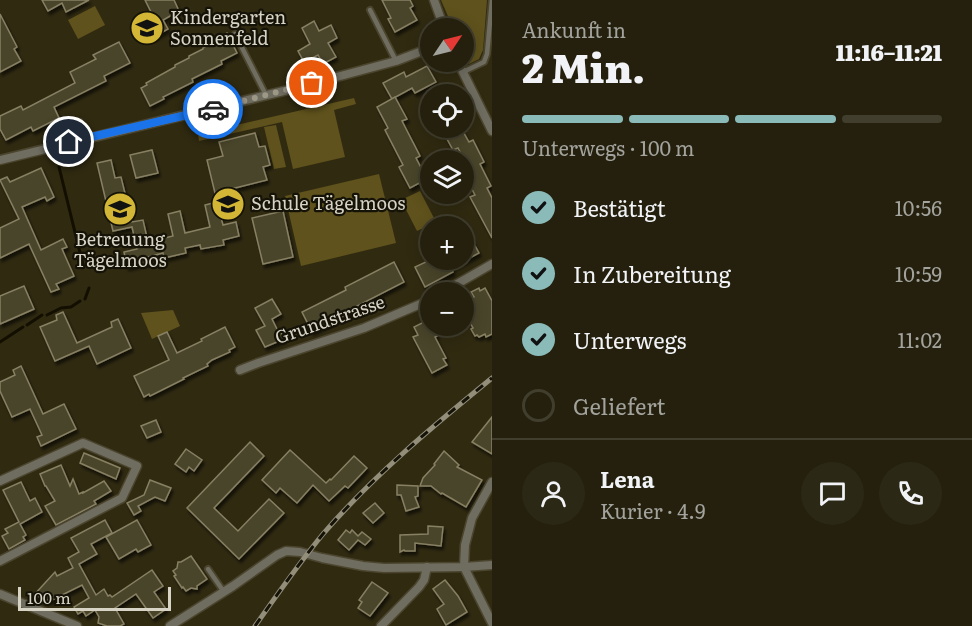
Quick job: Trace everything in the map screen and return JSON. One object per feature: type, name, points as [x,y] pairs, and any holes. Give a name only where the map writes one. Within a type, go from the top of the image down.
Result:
[{"type":"street","points":[[434,0],[440,18]]},
{"type":"street","points":[[0,160],[189,115],[396,61],[420,52]]},
{"type":"street","points":[[463,72],[492,131]]},
{"type":"street","points":[[460,282],[492,264]]},
{"type":"street","name":"Grundstrasse","points":[[240,370],[364,328],[420,304]]},
{"type":"street","points":[[0,481],[83,443],[137,466],[122,498],[0,561]]},
{"type":"street","points":[[492,482],[472,518],[465,545],[464,567],[492,623]]},
{"type":"street","points":[[170,626],[286,551],[384,568],[464,567],[492,564]]},
{"type":"street","points":[[381,626],[419,587],[424,580],[427,567]]},
{"type":"street","points":[[0,594],[77,626]]},
{"type":"lane","points":[[474,67],[484,62],[490,53],[492,0]]},
{"type":"lane","points":[[370,10],[396,61]]},
{"type":"lane","points":[[235,34],[266,95]]},
{"type":"lane","points":[[80,122],[88,138]]},
{"type":"lane","points":[[208,569],[224,592]]},
{"type":"shaded area","points":[[441,0],[487,0],[483,50],[479,59],[474,62],[474,18],[449,18]]},
{"type":"shaded area","points":[[95,6],[105,25],[78,39],[68,20]]},
{"type":"shaded area","points":[[354,98],[356,104],[334,110],[345,157],[293,169],[282,122],[199,141],[198,134]]},
{"type":"shaded area","points":[[276,125],[286,167],[274,169],[264,127]]},
{"type":"shaded area","points":[[379,174],[396,243],[301,266],[285,196]]},
{"type":"shaded area","points":[[420,191],[420,204],[427,204],[433,216],[420,216],[420,230],[417,231],[401,200]]},
{"type":"shaded area","points":[[173,310],[180,326],[152,339],[141,313]]},
{"type":"building","points":[[42,0],[89,0],[66,12],[62,3],[48,11]]},
{"type":"building","points":[[145,0],[174,0],[179,11],[163,20],[168,29],[154,37],[146,22],[151,20],[147,14],[151,12]]},
{"type":"building","points":[[382,0],[410,0],[413,6],[410,8],[417,20],[395,32]]},
{"type":"building","points":[[0,14],[17,47],[14,49],[21,61],[0,72]]},
{"type":"building","points":[[314,21],[319,31],[331,25],[337,38],[328,43],[336,57],[323,64],[318,55],[304,62],[298,51],[310,44],[302,28]]},
{"type":"building","points":[[227,33],[237,53],[221,61],[222,64],[192,79],[193,82],[150,106],[141,88],[147,85],[146,83]]},
{"type":"building","points":[[119,42],[130,63],[104,76],[106,81],[54,107],[59,118],[33,131],[31,127],[6,140],[0,129],[0,116],[21,106],[23,110],[75,83],[70,72],[96,59],[93,55]]},
{"type":"building","points":[[420,70],[420,72],[430,72],[436,82],[420,84],[420,90],[415,93],[412,88],[392,99],[383,83],[404,72],[406,77]]},
{"type":"building","points":[[395,97],[407,119],[402,121],[420,156],[416,158],[420,166],[420,183],[410,188],[399,167],[403,165],[385,130],[388,128],[377,107]]},
{"type":"building","points":[[255,133],[259,147],[265,146],[270,165],[263,167],[267,180],[215,193],[207,160],[223,156],[219,142]]},
{"type":"building","points":[[446,138],[467,138],[469,142],[473,140],[484,162],[480,164],[491,186],[487,188],[492,198],[492,238],[474,204],[474,150],[459,150],[458,148],[453,150]]},
{"type":"building","points":[[152,150],[158,173],[136,178],[130,155]]},
{"type":"building","points":[[111,160],[115,178],[121,177],[132,222],[143,220],[148,242],[173,236],[168,214],[180,211],[185,233],[210,227],[205,205],[217,202],[223,225],[236,222],[239,236],[223,240],[224,245],[201,249],[200,245],[185,248],[186,253],[164,258],[163,253],[148,257],[149,262],[127,267],[124,252],[137,249],[132,227],[113,231],[97,163]]},
{"type":"building","points":[[41,168],[54,197],[47,201],[45,197],[22,207],[41,250],[63,239],[67,247],[62,249],[74,276],[56,284],[59,289],[51,292],[29,244],[0,258],[0,228],[19,219],[0,180],[7,177],[10,182]]},
{"type":"building","points":[[283,211],[293,257],[263,264],[252,218]]},
{"type":"building","points":[[474,244],[479,253],[474,256]]},
{"type":"building","points":[[394,262],[404,282],[312,332],[302,312]]},
{"type":"building","points":[[420,265],[420,270],[452,270],[453,272],[434,282],[422,282],[415,267]]},
{"type":"building","points":[[24,286],[34,309],[0,324],[0,296]]},
{"type":"building","points":[[479,288],[480,291],[485,288],[492,301],[492,334],[486,337],[485,334],[479,337],[474,334],[474,290]]},
{"type":"building","points":[[272,299],[281,314],[272,319],[284,339],[265,347],[256,330],[265,326],[255,308]]},
{"type":"building","points":[[63,312],[77,343],[112,327],[111,322],[118,319],[131,348],[97,364],[89,346],[55,361],[40,327],[57,320],[56,315]]},
{"type":"building","points":[[420,324],[420,336],[437,336],[435,337],[446,358],[443,359],[447,365],[432,373],[413,337],[418,335],[414,327]]},
{"type":"building","points":[[225,327],[235,347],[229,350],[230,352],[212,360],[207,364],[208,366],[184,379],[144,397],[134,376],[169,360],[158,336],[167,332],[177,353]]},
{"type":"building","points":[[21,366],[43,414],[64,404],[76,429],[41,446],[37,437],[42,435],[30,409],[12,417],[0,391],[0,382],[15,375],[13,370]]},
{"type":"building","points":[[492,417],[492,454],[472,442]]},
{"type":"building","points":[[156,420],[161,432],[147,438],[141,426]]},
{"type":"building","points":[[250,442],[264,456],[214,508],[238,531],[269,499],[284,513],[239,559],[187,508]]},
{"type":"building","points":[[186,449],[202,460],[194,471],[189,467],[186,472],[175,464]]},
{"type":"building","points":[[290,450],[326,483],[354,456],[367,468],[348,488],[345,486],[329,501],[313,485],[297,503],[280,488],[276,493],[262,480]]},
{"type":"building","points":[[444,451],[459,465],[457,467],[482,480],[466,507],[431,486],[420,486],[423,478]]},
{"type":"building","points":[[84,453],[120,468],[116,479],[80,463]]},
{"type":"building","points":[[61,465],[70,486],[73,479],[79,494],[104,481],[111,491],[94,501],[96,504],[56,525],[45,506],[55,501],[40,474]]},
{"type":"building","points":[[150,480],[171,488],[165,501],[155,497],[138,506],[141,511],[134,515],[127,503],[144,495]]},
{"type":"building","points":[[21,482],[30,501],[35,498],[42,512],[20,524],[26,535],[23,537],[25,540],[9,549],[2,536],[8,533],[5,529],[19,522],[3,490]]},
{"type":"building","points":[[397,485],[418,486],[418,496],[415,497],[419,507],[406,511],[401,495],[397,495]]},
{"type":"building","points":[[375,503],[384,513],[373,523],[363,513]]},
{"type":"building","points":[[105,520],[112,533],[91,544],[97,554],[79,564],[96,595],[104,589],[108,596],[112,597],[152,570],[163,586],[154,592],[166,609],[153,618],[136,594],[115,608],[124,624],[120,626],[98,623],[99,617],[95,610],[86,616],[83,611],[78,614],[74,607],[89,598],[82,585],[50,601],[34,595],[55,572],[57,576],[73,568],[68,558],[79,552],[71,538]]},
{"type":"building","points":[[137,520],[151,545],[138,552],[136,549],[119,559],[106,537]]},
{"type":"building","points":[[428,526],[443,527],[441,546],[415,543],[415,551],[400,552],[400,535],[428,534]]},
{"type":"building","points":[[346,530],[350,533],[352,530],[358,536],[362,532],[371,539],[365,545],[358,540],[349,550],[338,540]]},
{"type":"building","points":[[191,556],[207,579],[197,586],[197,589],[191,588],[186,591],[174,576],[176,575],[173,571],[177,568],[178,562]]},
{"type":"building","points":[[445,580],[467,612],[446,625],[437,609],[444,604],[433,589]]},
{"type":"building","points":[[372,582],[388,593],[370,616],[358,608],[362,602],[359,600]]},
{"type":"waterway","points":[[59,167],[83,265]]},
{"type":"waterway","points":[[85,299],[89,288]]},
{"type":"waterway","points":[[47,315],[61,308],[71,307],[80,301]]},
{"type":"waterway","points":[[27,325],[42,315]]},
{"type":"waterway","points":[[0,342],[23,327]]},
{"type":"railway","points":[[255,626],[305,556],[362,492],[404,452],[492,378]]},
{"type":"way so far","points":[[213,109],[312,83]]},
{"type":"place","name":"Kindergarten Sonnenfeld","points":[[147,28]]},
{"type":"place","name":"Schule Tägelmoos","points":[[228,204]]},
{"type":"place","name":"Betreuung Tägelmoos","points":[[120,209]]},
{"type":"route","points":[[69,142],[213,109]]}]
